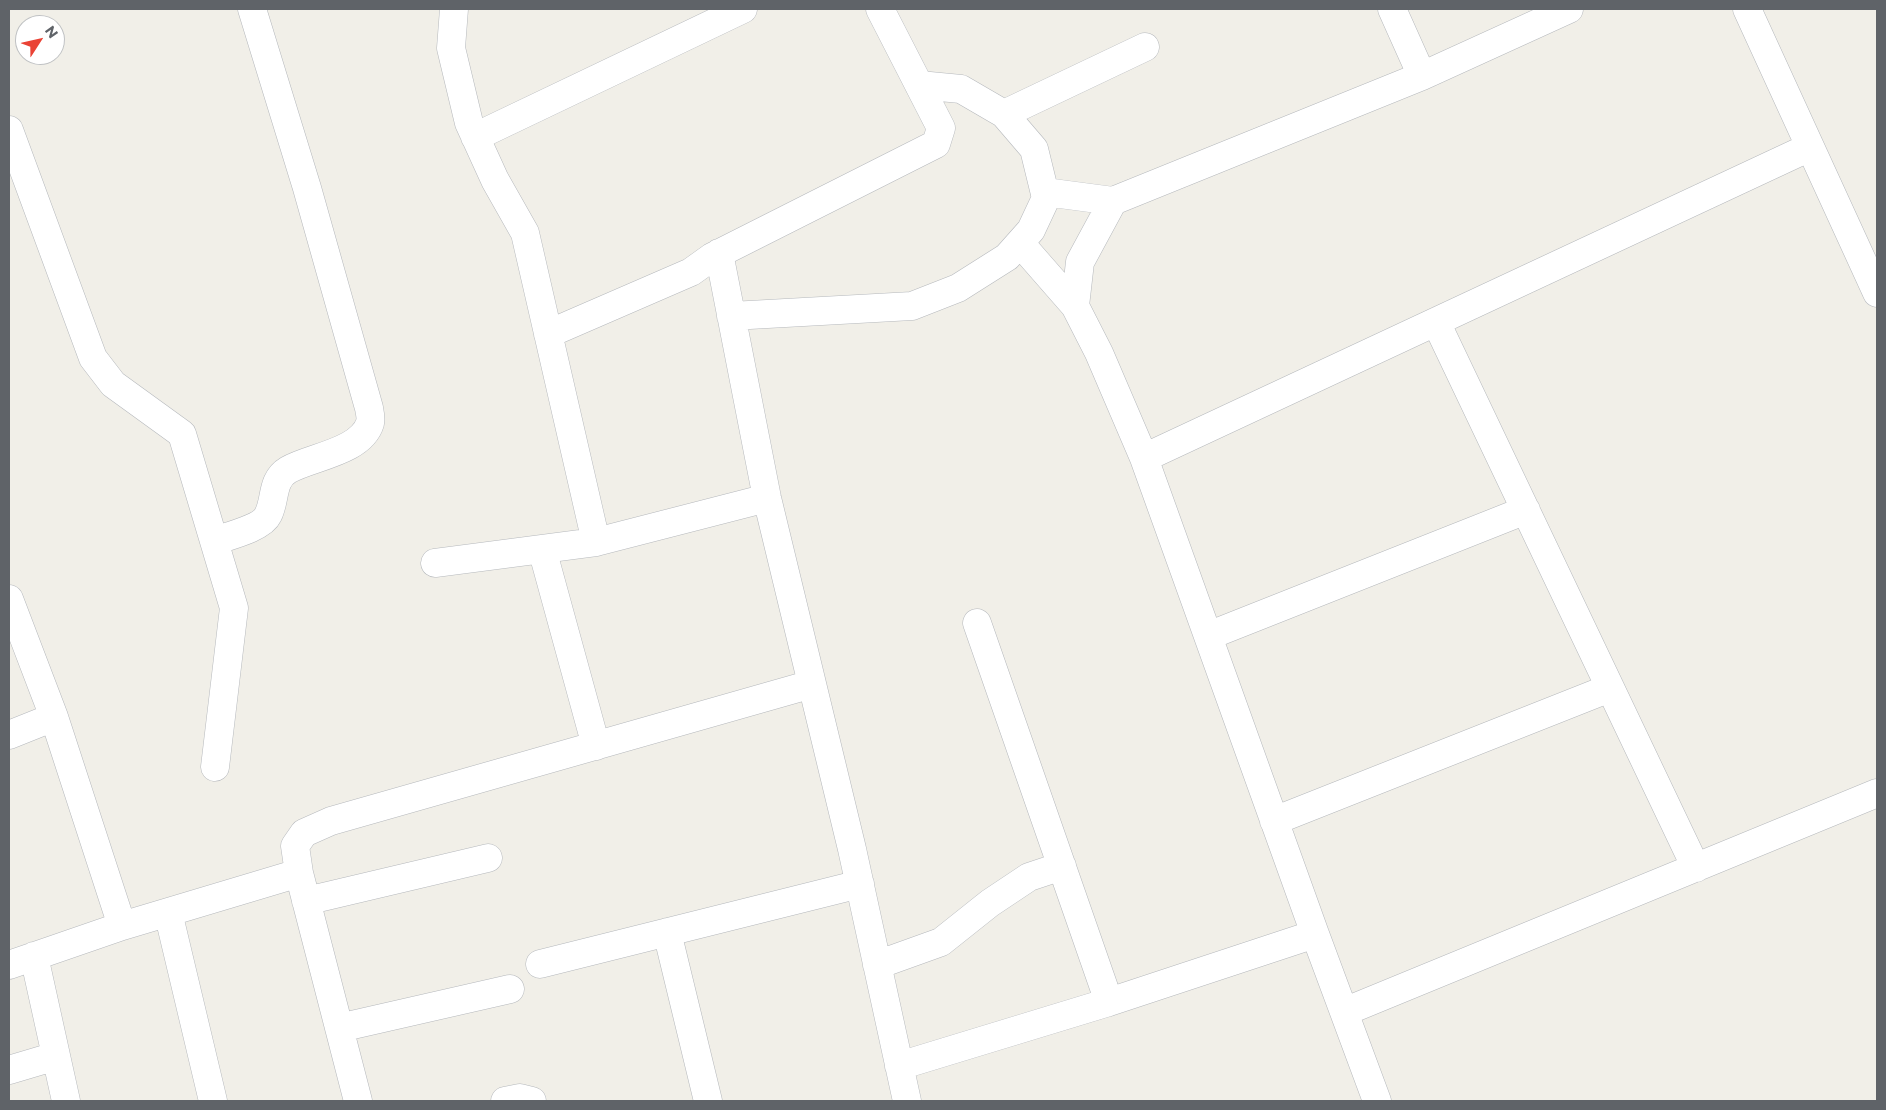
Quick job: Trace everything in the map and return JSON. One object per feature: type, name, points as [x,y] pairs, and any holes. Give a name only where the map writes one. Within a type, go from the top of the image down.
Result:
[{"type":"street","points":[[214,542],[256,526],[268,516],[277,482],[287,470],[346,447],[365,433],[370,422],[370,408],[307,188],[252,9]]},
{"type":"street","points":[[454,9],[451,48],[469,123],[495,180],[525,233],[596,542]]},
{"type":"street","points":[[475,137],[743,9]]},
{"type":"street","points":[[548,334],[691,272],[719,254],[936,144],[941,128],[880,9]]},
{"type":"street","points":[[1392,9],[1422,76]]},
{"type":"street","points":[[1045,192],[1113,201],[1422,76],[1569,9]]},
{"type":"street","points":[[1746,9],[1877,293]]},
{"type":"street","points":[[1004,114],[1145,47]]},
{"type":"street","points":[[731,316],[912,306],[958,288],[1007,257],[1031,230],[1046,198],[1034,149],[1004,114],[961,89],[919,85]]},
{"type":"street","points":[[9,130],[93,358],[113,384],[182,434],[234,608],[215,767]]},
{"type":"street","points":[[1144,458],[1810,147]]},
{"type":"street","points":[[1075,306],[1080,262],[1113,201]]},
{"type":"street","points":[[1020,243],[1075,306],[1099,353],[1144,458],[1274,822],[1377,1101]]},
{"type":"street","points":[[719,254],[767,498],[860,884],[907,1101]]},
{"type":"street","points":[[1436,322],[1696,868]]},
{"type":"street","points":[[435,563],[596,542],[767,498]]},
{"type":"street","points":[[1208,636],[1526,510]]},
{"type":"street","points":[[542,549],[596,746]]},
{"type":"street","points":[[9,599],[54,717],[122,926]]},
{"type":"street","points":[[977,623],[1109,1002]]},
{"type":"street","points":[[358,1101],[299,873],[295,846],[304,833],[332,820],[812,684]]},
{"type":"street","points":[[1274,822],[1610,688]]},
{"type":"street","points":[[9,735],[54,717]]},
{"type":"street","points":[[1344,1012],[1877,793]]},
{"type":"street","points":[[306,901],[488,858]]},
{"type":"street","points":[[877,965],[941,942],[990,903],[1029,877],[1062,866]]},
{"type":"street","points":[[9,966],[122,926],[299,873]]},
{"type":"street","points":[[540,964],[860,884]]},
{"type":"street","points":[[168,912],[213,1101]]},
{"type":"street","points":[[667,932],[708,1101]]},
{"type":"street","points":[[899,1066],[1109,1002],[1315,934]]},
{"type":"street","points":[[34,956],[66,1101]]},
{"type":"street","points":[[339,1028],[510,989]]},
{"type":"street","points":[[9,1070],[56,1056]]},
{"type":"street","points":[[505,1101],[520,1098],[532,1101]]}]
